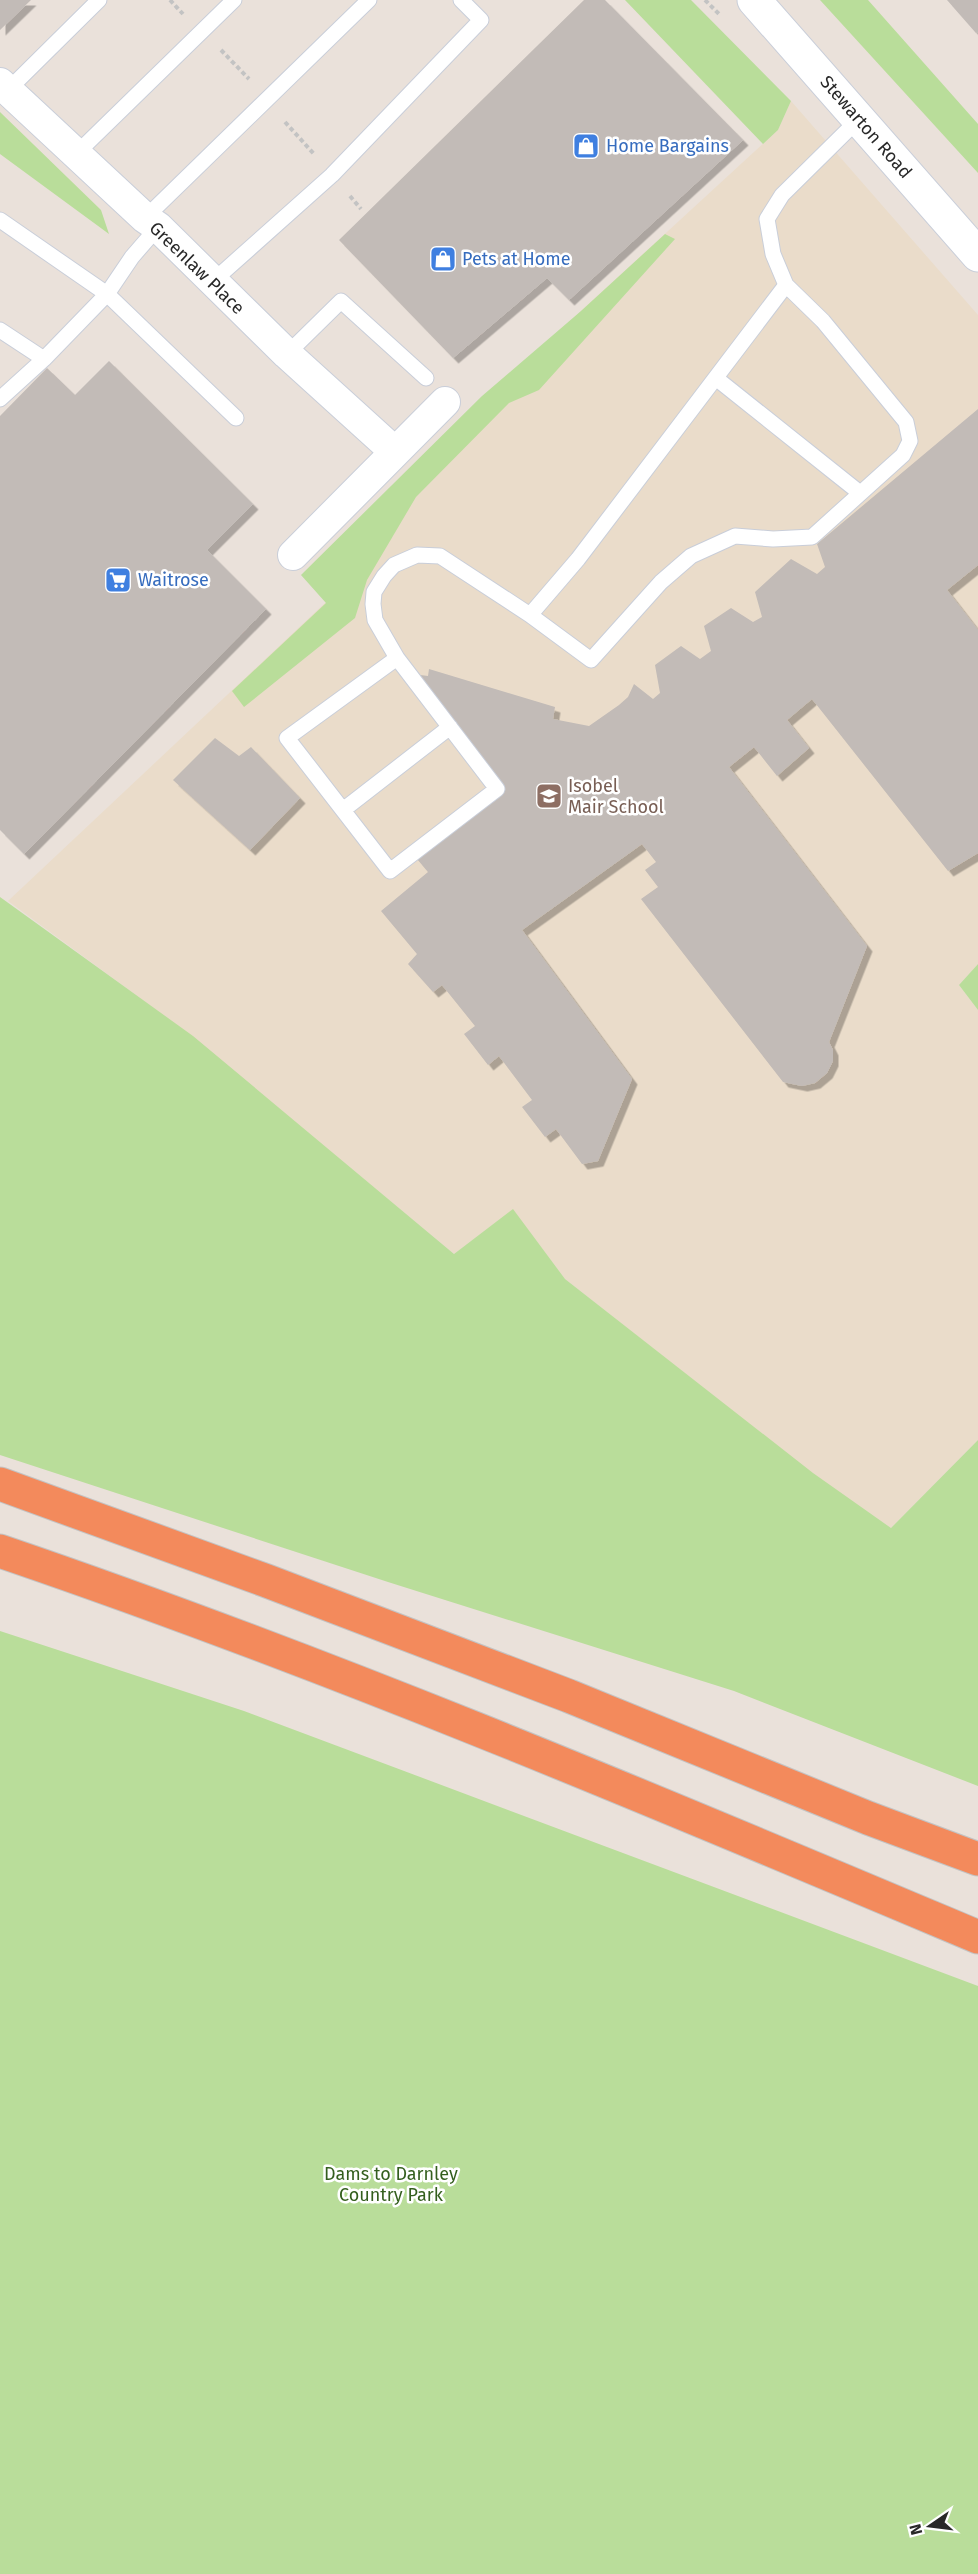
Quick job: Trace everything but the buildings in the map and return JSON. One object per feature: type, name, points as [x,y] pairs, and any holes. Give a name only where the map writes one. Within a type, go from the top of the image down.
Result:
[{"type":"highway","points":[[0,1484],[267,1581],[569,1696],[868,1818],[978,1859]]},
{"type":"highway","points":[[0,1551],[285,1653],[735,1835],[978,1937]]},
{"type":"main road","name":"Stewarton Road","points":[[754,0],[978,255]]},
{"type":"street","name":"Greenlaw Place","points":[[4,87],[152,222],[287,354],[394,452]]},
{"type":"street","points":[[293,555],[445,402]]},
{"type":"lane","points":[[4,87],[99,0]]},
{"type":"lane","points":[[76,154],[234,0]]},
{"type":"lane","points":[[0,399],[44,359],[107,294],[152,222],[267,101],[369,0]]},
{"type":"lane","points":[[212,282],[332,175],[481,20],[461,0]]},
{"type":"lane","points":[[397,658],[287,738],[390,871],[497,789],[397,658],[375,620],[374,592],[394,565],[417,555],[440,556],[530,615],[591,660],[661,582],[691,556],[735,536],[773,539],[812,537],[903,454],[910,441],[906,422],[823,321],[786,285],[773,254],[766,219],[782,195],[859,119]]},
{"type":"lane","points":[[0,220],[107,294],[236,418]]},
{"type":"lane","points":[[530,615],[572,568],[786,285]]},
{"type":"lane","points":[[287,354],[341,301],[426,378]]},
{"type":"lane","points":[[0,330],[44,359]]},
{"type":"lane","points":[[717,379],[860,493]]},
{"type":"lane","points":[[343,810],[450,728]]},
{"type":"path","points":[[236,64],[361,209]]},
{"type":"shaded area","name":"Isobel Mair School","points":[[791,101],[978,315],[978,964],[959,985],[978,1010],[978,1440],[891,1528],[813,1474],[565,1279],[513,1210],[454,1254],[193,1037],[8,901],[326,602],[341,565],[581,311],[778,130]]},
{"type":"green space","points":[[625,0],[691,0],[791,101],[778,130],[763,144]]},
{"type":"green space","points":[[820,0],[868,0],[978,124],[978,173]]},
{"type":"green space","points":[[0,112],[101,210],[109,234],[0,154]]},
{"type":"green space","points":[[665,234],[675,239],[539,390],[509,403],[416,497],[367,580],[355,618],[244,707],[232,691],[326,603],[301,575],[482,396],[581,311]]},
{"type":"green space","points":[[0,897],[193,1036],[454,1254],[513,1209],[565,1279],[813,1473],[891,1528],[978,1440],[978,1786],[734,1691],[388,1582],[0,1455]]},
{"type":"green space","points":[[978,964],[978,1010],[959,985]]},
{"type":"green space","name":"Dams to Darnley Country Park","points":[[0,1631],[244,1711],[978,1986],[978,2574],[0,2574]]},
{"type":"place","name":"Home Bargains","points":[[586,146]]},
{"type":"place","name":"Pets at Home","points":[[443,259]]},
{"type":"place","name":"Waitrose","points":[[118,580]]},
{"type":"place","name":"Isobel Mair School","points":[[549,796]]}]
